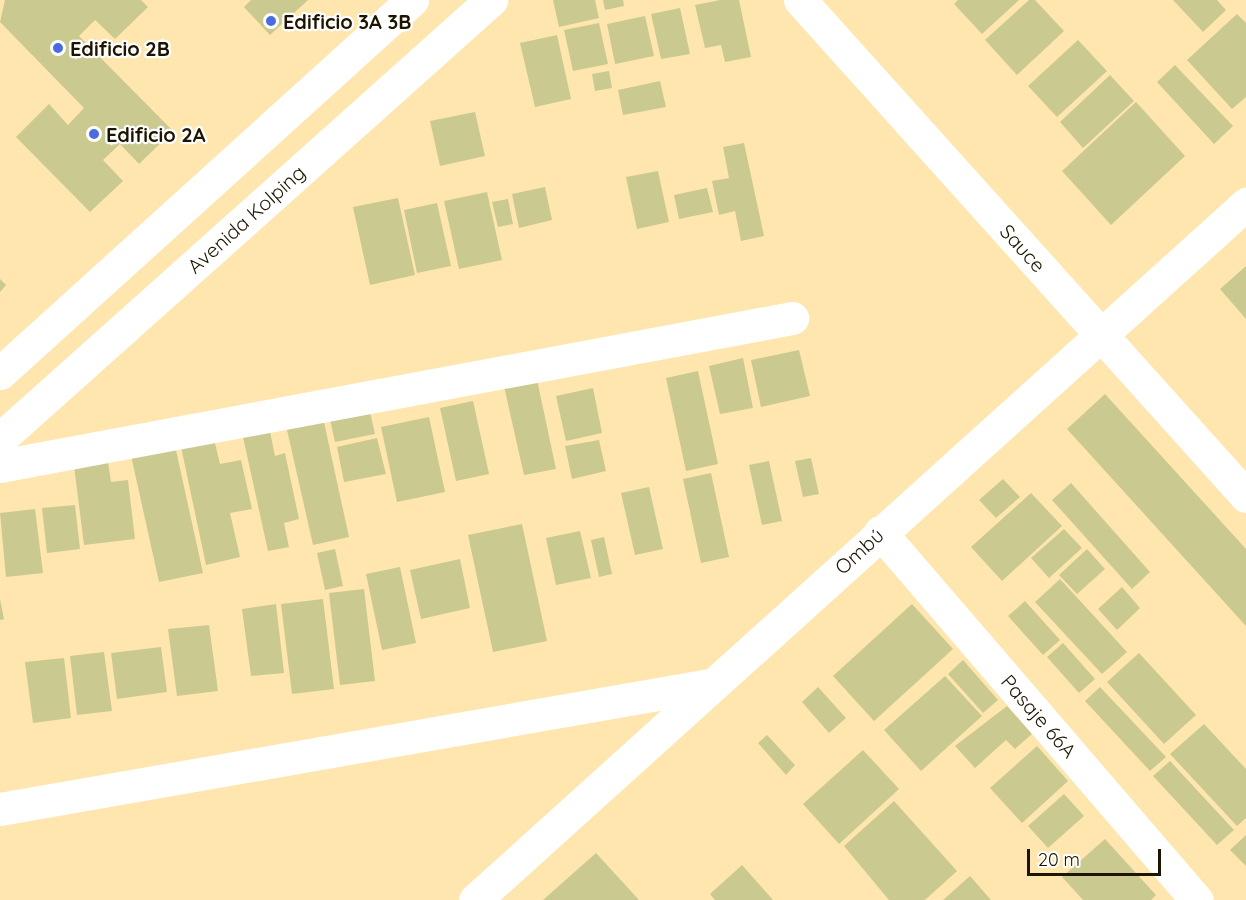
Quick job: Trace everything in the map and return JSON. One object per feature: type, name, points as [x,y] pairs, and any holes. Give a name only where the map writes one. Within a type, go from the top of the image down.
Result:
[{"type":"street","points":[[0,373],[412,0]]},
{"type":"street","name":"Avenida Kolping","points":[[0,439],[491,0]]},
{"type":"street","name":"Sauce","points":[[800,0],[1246,496]]},
{"type":"street","name":"Ombú","points":[[475,900],[709,685],[1246,204]]},
{"type":"street","points":[[0,466],[792,318]]},
{"type":"street","name":"Pasaje 66A","points":[[880,532],[1197,900]]},
{"type":"street","points":[[0,809],[709,685]]},
{"type":"building","name":"Edificio 2A","points":[[5,0],[141,0],[148,7],[115,39],[95,20],[79,36],[173,131],[139,164],[120,144],[103,160],[123,181],[90,212],[16,137],[49,104],[68,125],[84,108],[0,22]]},
{"type":"building","name":"Edificio 3A 3B","points":[[251,0],[308,0],[270,35],[244,7]]},
{"type":"building","points":[[553,0],[595,0],[599,18],[559,27]]},
{"type":"building","points":[[603,0],[623,0],[624,6],[605,10]]},
{"type":"building","points":[[720,0],[739,0],[751,57],[725,62],[721,45],[705,48],[695,5]]},
{"type":"building","points":[[958,0],[1019,0],[982,34],[954,4]]},
{"type":"building","points":[[1029,0],[1035,0],[1064,31],[1017,75],[985,40]]},
{"type":"building","points":[[1173,0],[1217,0],[1226,10],[1203,32]]},
{"type":"building","points":[[680,8],[690,54],[661,59],[651,14]]},
{"type":"building","points":[[1237,14],[1246,23],[1246,97],[1232,109],[1187,60]]},
{"type":"building","points":[[645,16],[654,56],[615,64],[607,24]]},
{"type":"building","points":[[599,23],[608,64],[573,71],[564,30]]},
{"type":"building","points":[[557,35],[571,99],[535,107],[520,43]]},
{"type":"building","points":[[1078,40],[1107,71],[1057,117],[1028,86]]},
{"type":"building","points":[[1175,65],[1233,126],[1214,144],[1157,82]]},
{"type":"building","points":[[609,71],[612,88],[595,91],[592,74]]},
{"type":"building","points":[[1110,75],[1134,101],[1083,148],[1060,122]]},
{"type":"building","points":[[660,81],[666,107],[623,115],[618,90]]},
{"type":"building","points":[[1136,102],[1185,156],[1111,225],[1062,171]]},
{"type":"building","points":[[475,112],[485,156],[440,166],[430,121]]},
{"type":"building","points":[[744,143],[764,236],[741,241],[735,211],[719,215],[712,181],[729,178],[723,147]]},
{"type":"building","points":[[658,171],[669,222],[637,229],[626,177]]},
{"type":"building","points":[[545,187],[552,220],[519,228],[512,194]]},
{"type":"building","points":[[707,188],[713,212],[679,219],[674,195]]},
{"type":"building","points":[[487,192],[502,260],[459,269],[444,201]]},
{"type":"building","points":[[398,198],[415,275],[370,285],[353,207]]},
{"type":"building","points":[[508,199],[513,224],[498,227],[492,202]]},
{"type":"building","points":[[437,203],[451,266],[417,273],[404,210]]},
{"type":"building","points":[[1246,266],[1246,319],[1220,289]]},
{"type":"building","points":[[0,279],[6,285],[0,292]]},
{"type":"building","points":[[799,350],[810,396],[761,407],[751,360]]},
{"type":"building","points":[[743,358],[753,408],[720,414],[709,366]]},
{"type":"building","points":[[698,371],[718,464],[686,471],[666,378]]},
{"type":"building","points":[[536,375],[556,469],[524,475],[503,382]]},
{"type":"building","points":[[593,388],[602,433],[566,441],[556,396]]},
{"type":"building","points":[[1105,394],[1246,549],[1246,626],[1067,429]]},
{"type":"building","points":[[473,401],[489,474],[456,481],[440,408]]},
{"type":"building","points":[[368,403],[375,434],[335,442],[328,411]]},
{"type":"building","points":[[322,413],[349,537],[313,545],[285,421]]},
{"type":"building","points":[[429,417],[445,492],[397,502],[381,427]]},
{"type":"building","points":[[268,422],[275,456],[285,453],[299,519],[284,523],[289,547],[268,551],[241,428]]},
{"type":"building","points":[[213,435],[220,464],[241,460],[252,509],[230,513],[240,557],[206,565],[180,442]]},
{"type":"building","points":[[377,438],[386,474],[344,482],[337,447]]},
{"type":"building","points":[[599,440],[606,471],[572,479],[565,446]]},
{"type":"building","points":[[174,441],[203,573],[159,582],[130,451]]},
{"type":"building","points":[[811,458],[819,494],[803,497],[795,461]]},
{"type":"building","points":[[769,461],[782,521],[762,525],[749,465]]},
{"type":"building","points":[[108,462],[111,482],[128,480],[135,539],[84,545],[74,466]]},
{"type":"building","points":[[711,473],[729,557],[701,563],[683,479]]},
{"type":"building","points":[[1003,479],[1020,497],[996,518],[979,500]]},
{"type":"building","points":[[1071,483],[1150,572],[1132,589],[1052,500]]},
{"type":"building","points":[[649,487],[663,549],[635,555],[621,493]]},
{"type":"building","points":[[1031,493],[1062,526],[1002,581],[971,547]]},
{"type":"building","points":[[75,505],[80,549],[47,553],[42,508]]},
{"type":"building","points":[[35,509],[43,573],[6,577],[0,513]]},
{"type":"building","points":[[522,524],[547,641],[493,652],[468,535]]},
{"type":"building","points":[[1064,529],[1082,548],[1049,578],[1031,558]]},
{"type":"building","points":[[580,531],[591,578],[556,585],[546,538]]},
{"type":"building","points":[[604,537],[612,574],[599,577],[591,540]]},
{"type":"building","points":[[335,549],[343,586],[325,590],[317,553]]},
{"type":"building","points":[[1087,549],[1105,569],[1077,594],[1059,575]]},
{"type":"building","points":[[460,559],[470,608],[421,619],[410,570]]},
{"type":"building","points":[[400,567],[416,643],[382,650],[366,574]]},
{"type":"building","points":[[1060,579],[1127,652],[1102,674],[1035,602]]},
{"type":"building","points":[[1122,587],[1140,608],[1117,630],[1098,609]]},
{"type":"building","points":[[364,589],[375,681],[340,685],[329,593]]},
{"type":"building","points":[[0,599],[4,619],[0,620]]},
{"type":"building","points":[[323,599],[334,689],[292,694],[281,604]]},
{"type":"building","points":[[1025,601],[1060,640],[1043,655],[1008,616]]},
{"type":"building","points":[[276,604],[284,673],[251,676],[242,609]]},
{"type":"building","points":[[912,604],[953,649],[874,721],[833,676]]},
{"type":"building","points":[[209,625],[218,691],[177,696],[168,629]]},
{"type":"building","points":[[1063,643],[1095,679],[1079,693],[1047,657]]},
{"type":"building","points":[[161,647],[167,692],[117,699],[111,653]]},
{"type":"building","points":[[104,652],[112,711],[77,715],[70,656]]},
{"type":"building","points":[[1139,653],[1196,715],[1164,744],[1107,682]]},
{"type":"building","points":[[64,658],[71,718],[33,723],[25,662]]},
{"type":"building","points":[[963,660],[998,700],[983,713],[948,674]]},
{"type":"building","points":[[945,676],[982,716],[921,771],[884,730]]},
{"type":"building","points":[[818,687],[846,718],[829,733],[802,702]]},
{"type":"building","points":[[1100,687],[1166,757],[1150,771],[1085,701]]},
{"type":"building","points":[[1007,706],[1032,734],[1015,749],[1006,740],[975,768],[955,746]]},
{"type":"building","points":[[1204,724],[1246,769],[1246,818],[1237,826],[1170,754]]},
{"type":"building","points":[[767,735],[795,765],[786,775],[758,743]]},
{"type":"building","points":[[1037,746],[1068,781],[1022,823],[990,788]]},
{"type":"building","points":[[863,750],[899,789],[839,844],[803,804]]},
{"type":"building","points":[[1170,761],[1234,830],[1217,845],[1153,776]]},
{"type":"building","points":[[1064,794],[1084,816],[1048,848],[1028,826]]},
{"type":"building","points":[[894,801],[957,871],[925,900],[889,900],[844,846]]},
{"type":"building","points":[[1246,835],[1246,866],[1230,850]]},
{"type":"building","points":[[1105,839],[1156,895],[1151,900],[1083,900],[1062,877]]},
{"type":"building","points":[[596,853],[639,900],[543,900]]},
{"type":"building","points":[[742,865],[773,900],[715,900],[710,894]]},
{"type":"building","points":[[970,876],[991,900],[943,900]]},
{"type":"place","name":"Edificio 3A 3B","points":[[271,21]]},
{"type":"place","name":"Edificio 2B","points":[[58,48]]},
{"type":"place","name":"Edificio 2A","points":[[94,134]]}]
